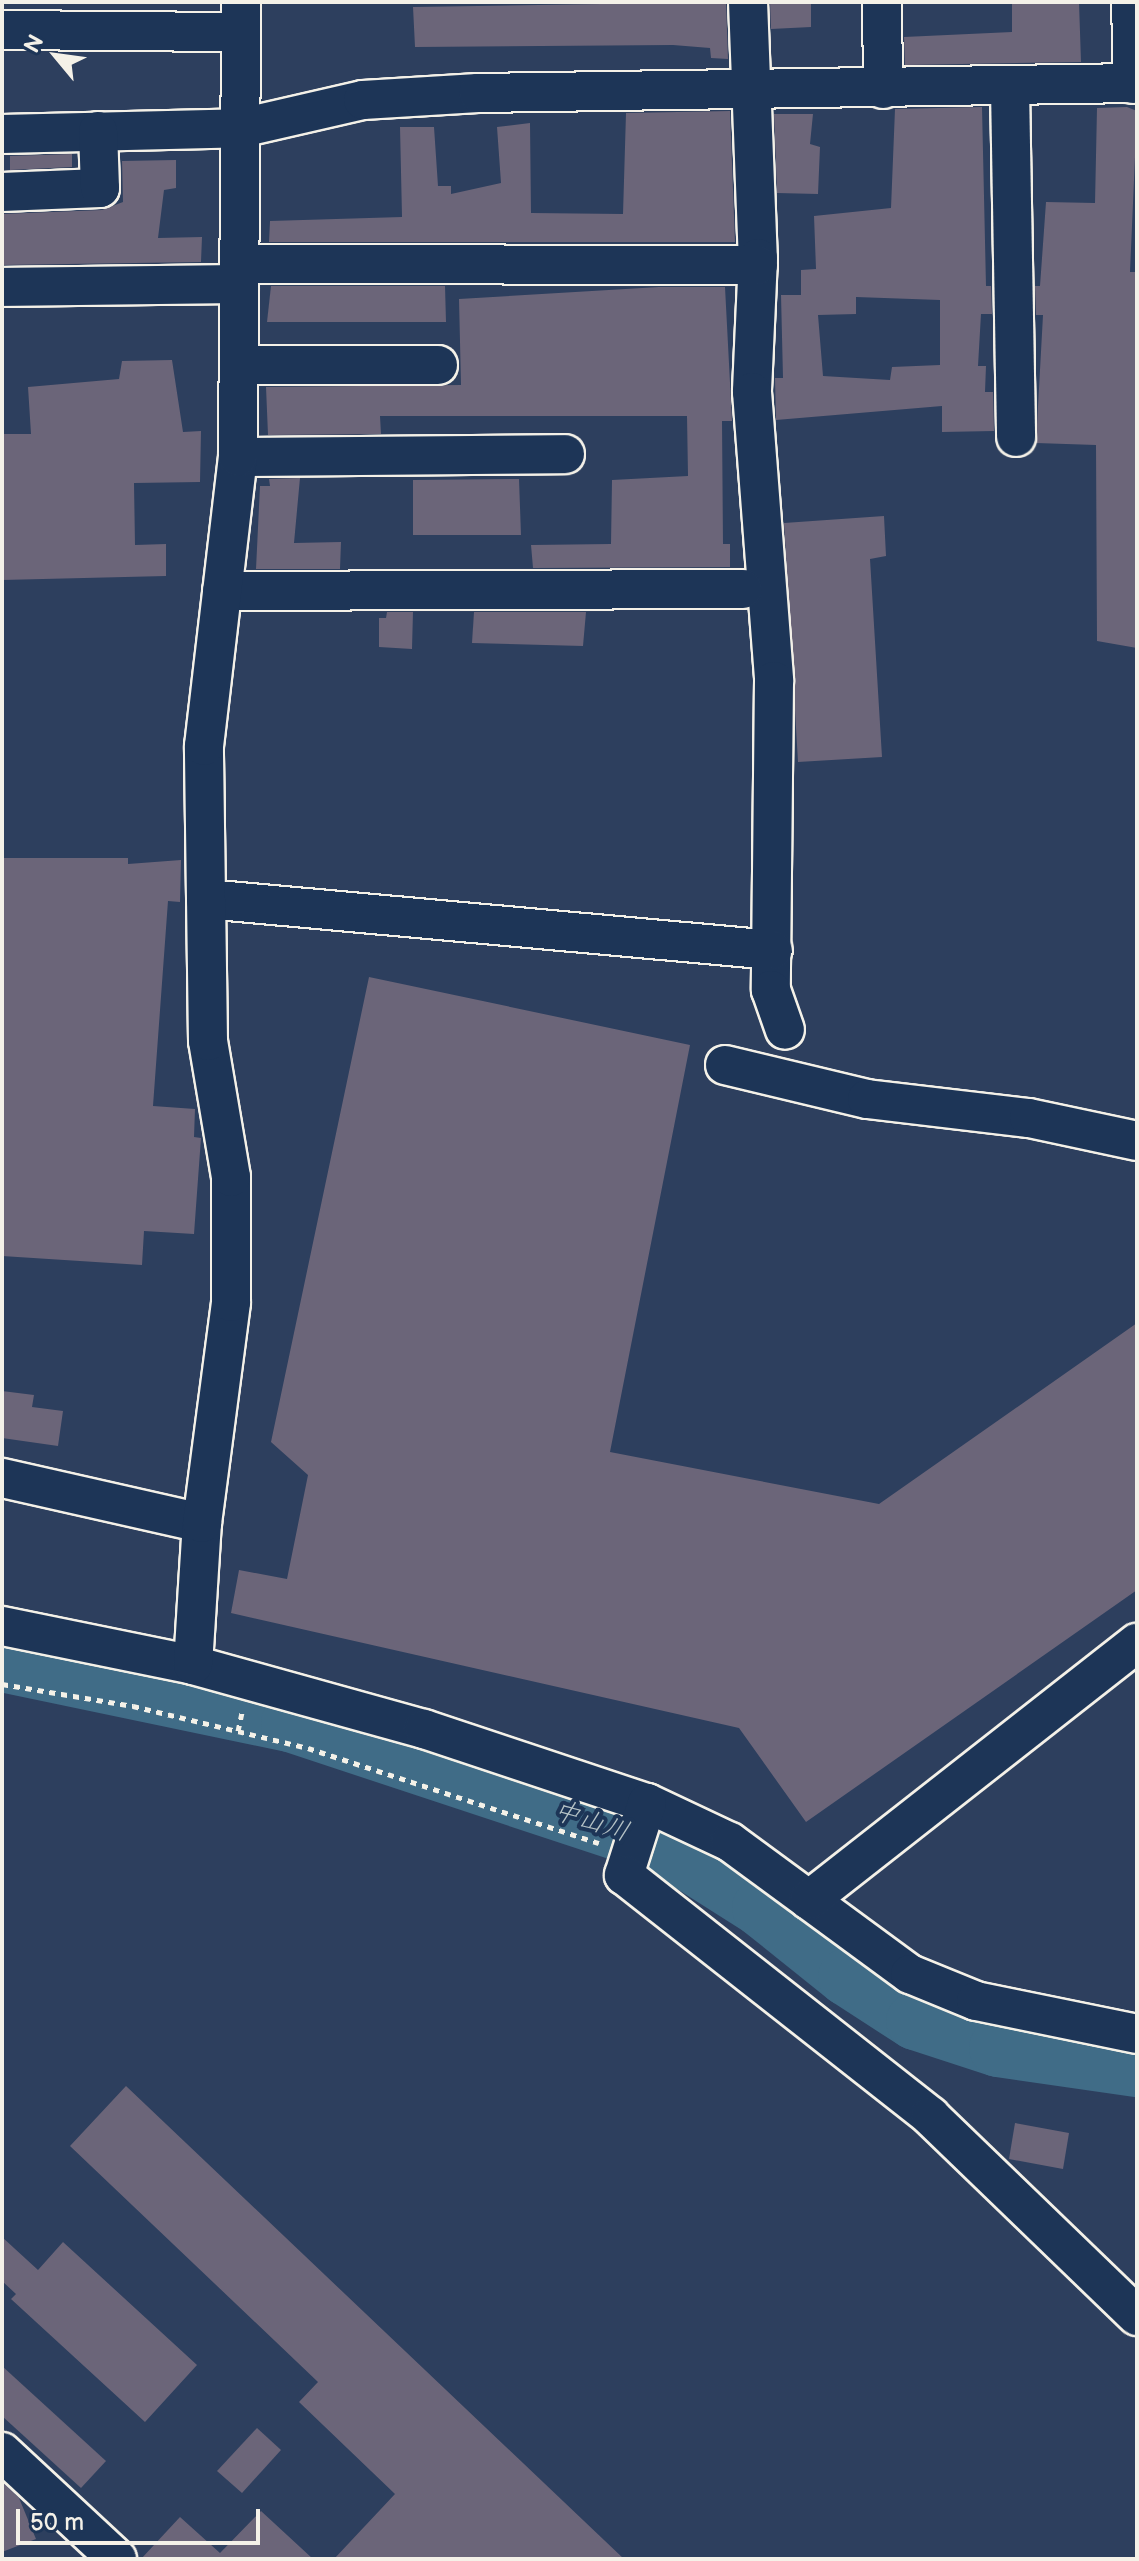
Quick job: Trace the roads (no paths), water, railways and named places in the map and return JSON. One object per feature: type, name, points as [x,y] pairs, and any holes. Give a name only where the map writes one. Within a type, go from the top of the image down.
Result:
[{"type":"street","points":[[748,2],[758,265],[752,392],[774,681],[771,990],[785,1030]]},
{"type":"street","points":[[882,2],[883,89]]},
{"type":"street","points":[[2,134],[241,128],[363,100],[1135,84],[1131,2]]},
{"type":"street","points":[[2,30],[151,15],[241,17],[238,457],[204,746],[208,1041],[231,1177],[231,1302],[202,1523],[193,1665]]},
{"type":"street","points":[[1010,88],[1016,437]]},
{"type":"street","points":[[2,192],[100,188],[98,131]]},
{"type":"street","points":[[2,287],[239,274],[758,265]]},
{"type":"street","points":[[239,365],[438,365]]},
{"type":"street","points":[[238,457],[565,454]]},
{"type":"street","points":[[222,591],[743,589]]},
{"type":"street","points":[[206,899],[773,950]]},
{"type":"street","points":[[725,1065],[867,1099],[1029,1118],[1137,1141]]},
{"type":"street","points":[[2,1478],[202,1523]]},
{"type":"street","points":[[2,1626],[193,1665],[424,1729],[647,1803],[730,1842],[910,1974],[976,2001],[1137,2034]]},
{"type":"street","points":[[809,1900],[1137,1643]]},
{"type":"street","points":[[647,1803],[624,1875],[930,2116],[1137,2316]]},
{"type":"street","points":[[10,2470],[102,2556]]},
{"type":"waterway","name":"中山川","points":[[2,1663],[290,1723],[665,1847],[761,1908],[847,1977],[915,2021],[998,2048],[1137,2068]]}]
